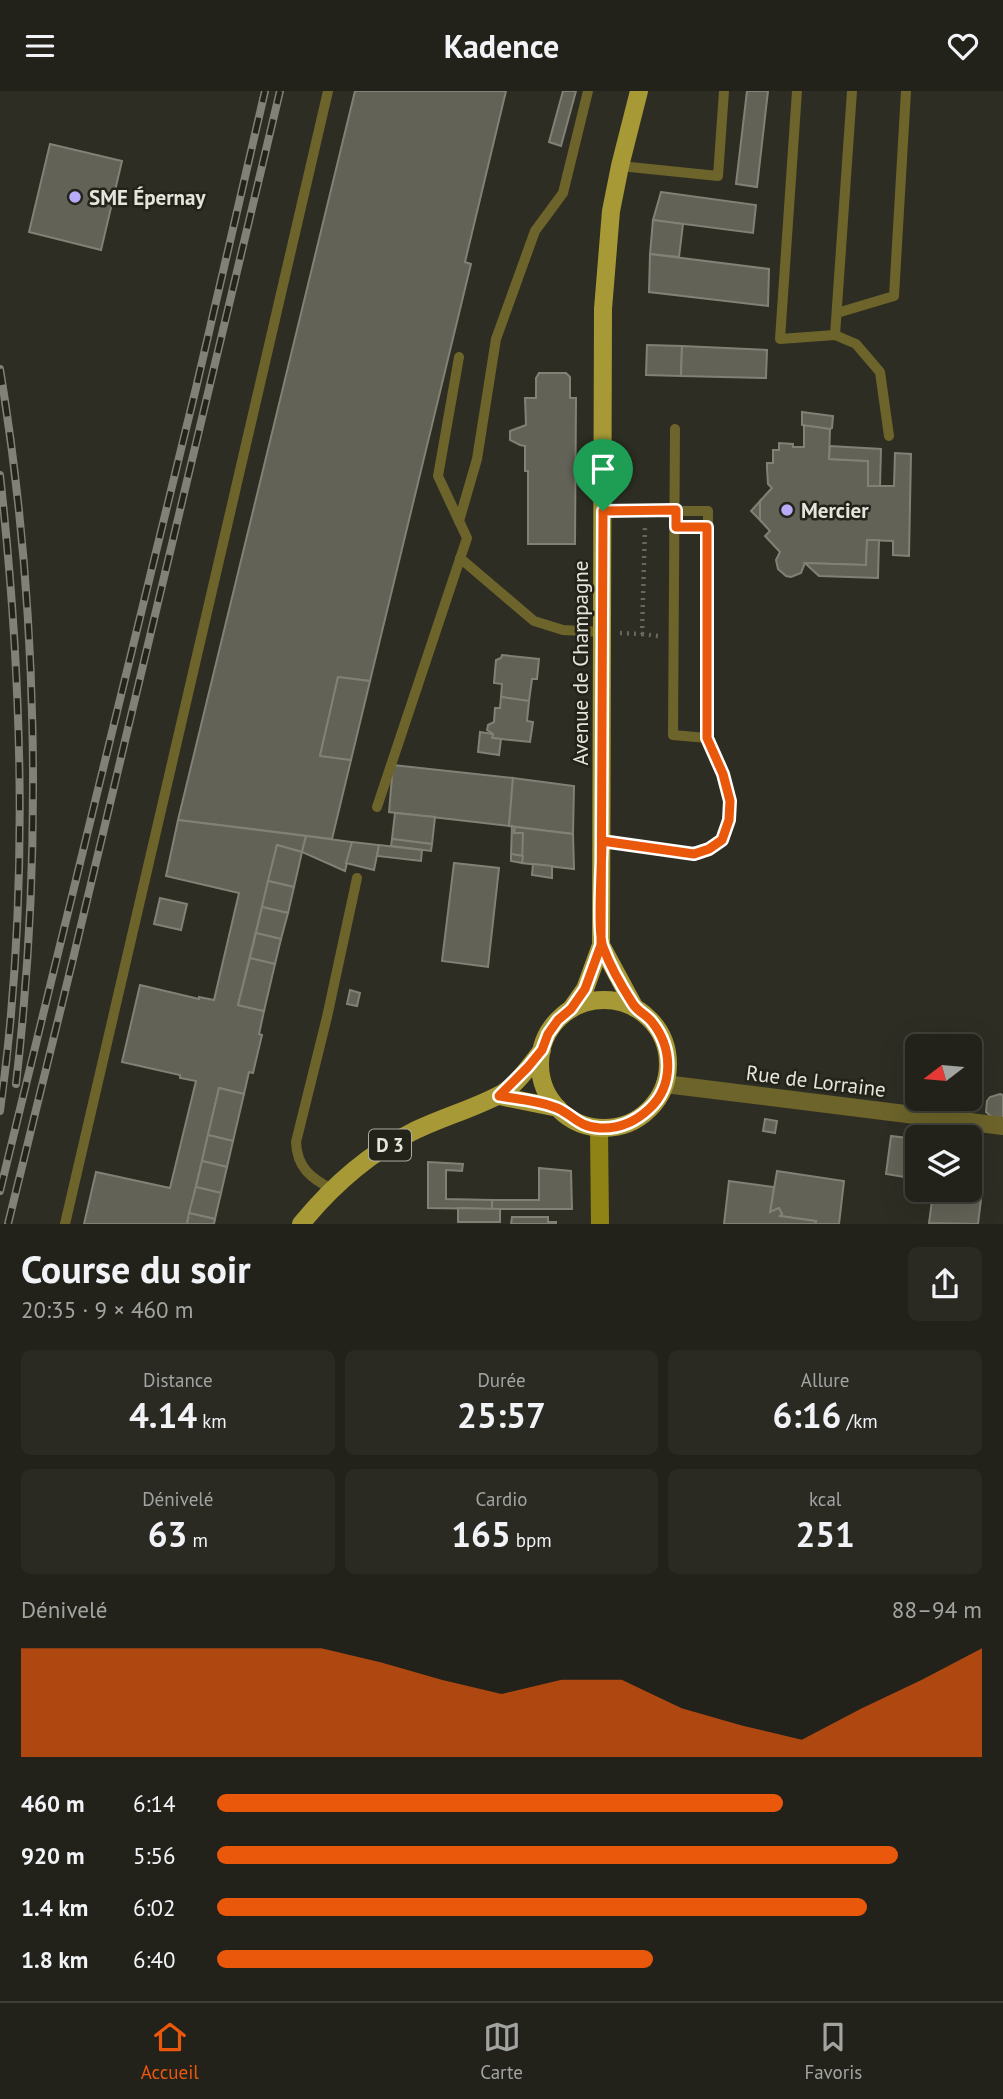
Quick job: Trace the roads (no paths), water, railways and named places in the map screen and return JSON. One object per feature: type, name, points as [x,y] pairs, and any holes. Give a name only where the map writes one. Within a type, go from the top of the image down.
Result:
[{"type":"main road","name":"Avenue de Champagne","points":[[571,1009],[585,989],[601,945],[603,309],[607,241],[620,166],[639,91]]},
{"type":"main road","name":"Avenue de Champagne","points":[[601,945],[635,1008]]},
{"type":"main road","points":[[603,1000],[620,1002],[635,1008],[649,1019],[660,1033],[667,1049],[665,1084],[656,1103],[640,1117],[621,1126],[600,1128],[584,1125],[558,1108],[543,1081],[542,1050],[548,1034],[558,1020],[571,1009],[587,1003],[603,1000]]},
{"type":"main road","name":"D 3","points":[[301,1224],[332,1189],[376,1153],[411,1132],[499,1096],[542,1050]]},
{"type":"main road","points":[[499,1096],[558,1108]]},
{"type":"main road","points":[[600,1128],[600,1224]]},
{"type":"street","name":"Rue de Lorraine","points":[[665,1084],[1003,1126]]},
{"type":"lane","points":[[65,1224],[328,91]]},
{"type":"lane","points":[[459,521],[477,459],[496,339],[535,231],[563,193],[588,91]]},
{"type":"lane","points":[[620,166],[719,176],[724,91]]},
{"type":"lane","points":[[797,91],[780,339],[835,335],[856,344],[880,372],[889,436]]},
{"type":"lane","points":[[835,335],[852,91]]},
{"type":"lane","points":[[837,313],[894,296],[906,91]]},
{"type":"lane","points":[[377,807],[467,538],[438,476],[459,357]]},
{"type":"lane","points":[[675,429],[673,735],[707,738]]},
{"type":"lane","points":[[602,841],[694,854],[709,849],[722,840],[729,820],[730,801],[723,774],[707,738],[708,511],[603,511]]},
{"type":"lane","points":[[460,558],[534,621],[563,630],[602,632]]},
{"type":"lane","points":[[332,1189],[315,1181],[301,1166],[296,1142],[357,878]]},
{"type":"railway","points":[[0,1191],[196,388],[265,91]]},
{"type":"railway","points":[[8,1224],[280,91]]},
{"type":"railway","points":[[0,369],[13,456],[22,545],[32,726],[30,906],[16,1084]]},
{"type":"railway","points":[[0,475],[14,633],[20,793],[15,953],[0,1111]]},
{"type":"place","name":"SME Épernay","points":[[75,197]]},
{"type":"place","name":"Mercier","points":[[787,510]]}]
